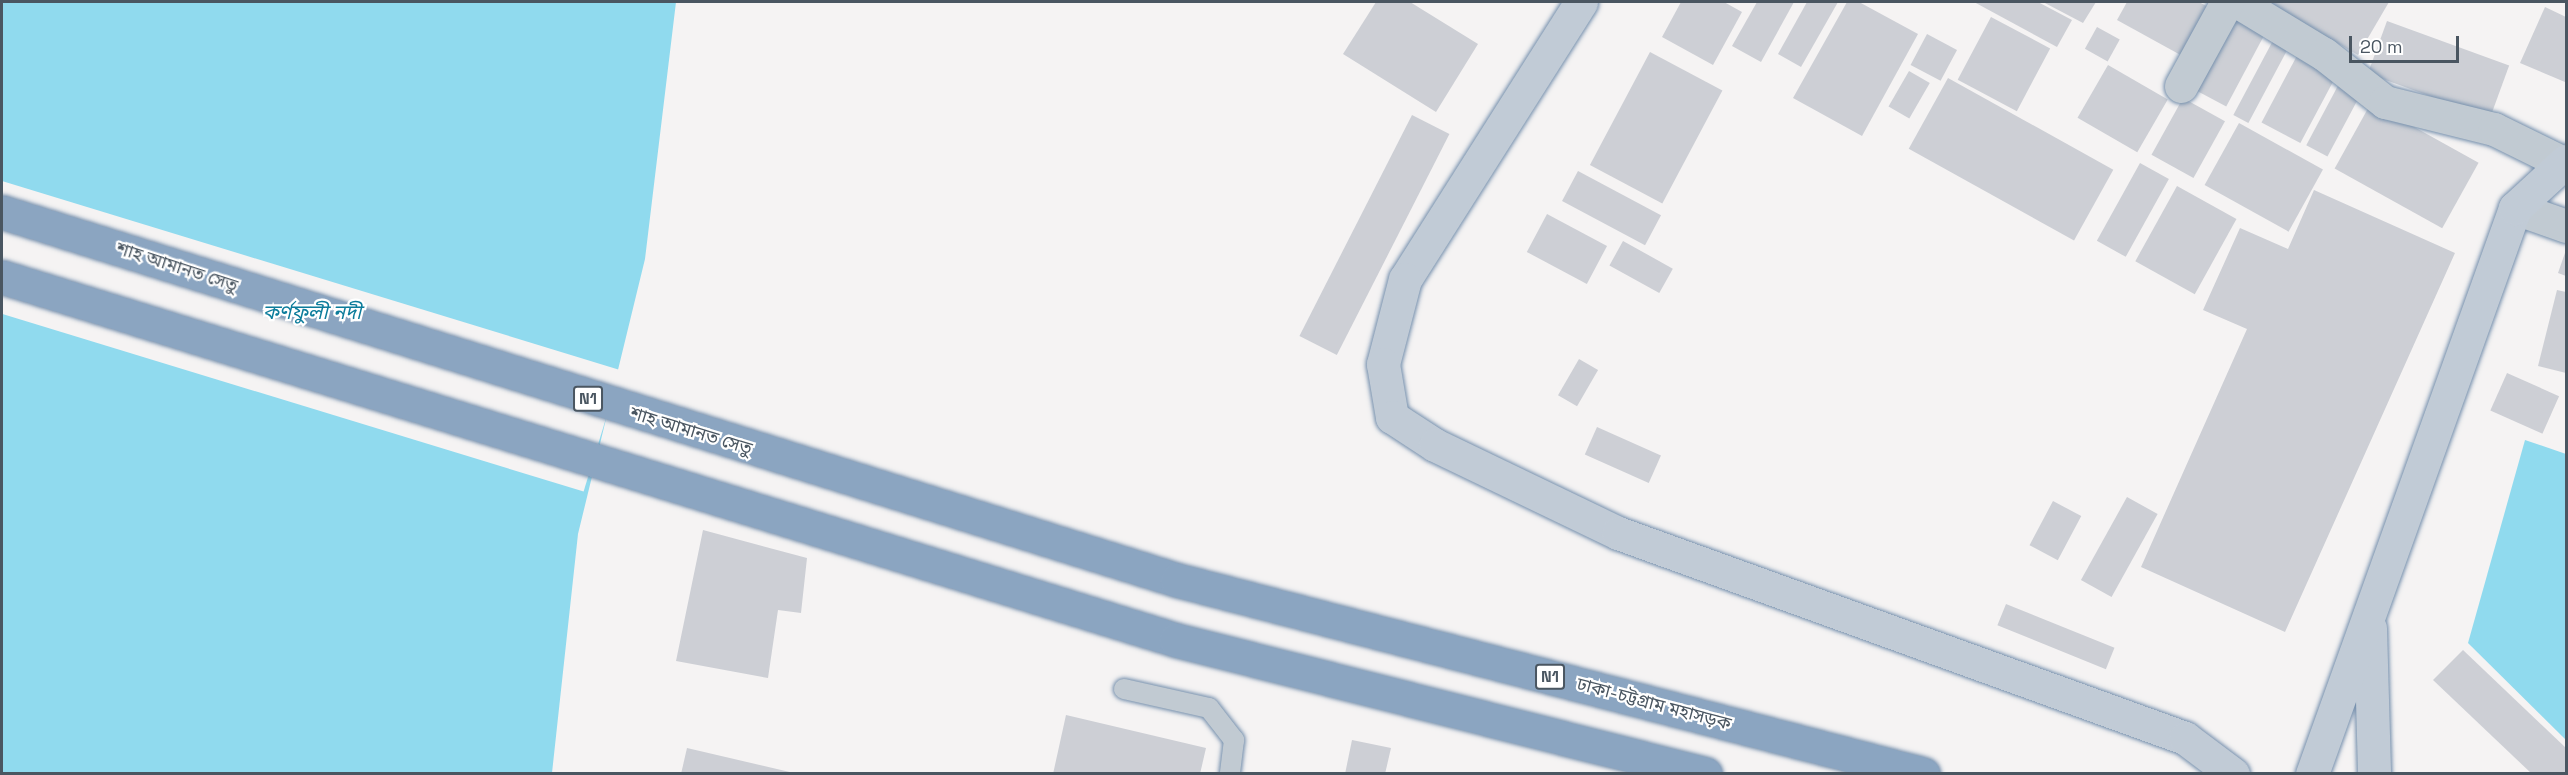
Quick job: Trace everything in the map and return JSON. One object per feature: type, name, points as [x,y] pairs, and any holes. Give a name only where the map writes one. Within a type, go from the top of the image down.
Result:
[{"type":"highway","name":"শাহ আমানত সেতু","points":[[2,212],[1177,580]]},
{"type":"highway","points":[[2,277],[1176,640],[1706,774]]},
{"type":"highway","name":"ঢাকা-চট্টগ্রাম মহাসড়ক","points":[[1177,580],[1923,774]]},
{"type":"main road","points":[[1581,2],[1405,279],[1383,364],[1392,417],[1435,445],[1618,533],[2184,738],[2233,774]]},
{"type":"main road","points":[[2312,774],[2369,608],[2515,207],[2566,163]]},
{"type":"main road","points":[[2369,608],[2374,774]]},
{"type":"street","points":[[2181,86],[2228,2]]},
{"type":"street","points":[[2238,2],[2324,54],[2385,102],[2493,129],[2566,163]]},
{"type":"street","points":[[2515,207],[2566,226]]},
{"type":"lane","points":[[1124,689],[1209,708],[1234,740],[1230,774]]},
{"type":"water","name":"কর্ণফুলী নদী","points":[[2,2],[676,2],[645,259],[578,534],[552,773],[2,774]]},
{"type":"water","points":[[2525,440],[2566,454],[2566,740],[2468,643]]},
{"type":"pier","points":[[2,181],[621,370],[584,492],[2,314]]},
{"type":"building","points":[[1376,2],[1410,2],[1478,44],[1436,112],[1343,54]]},
{"type":"building","points":[[1681,2],[1724,2],[1742,12],[1713,65],[1662,37]]},
{"type":"building","points":[[1757,2],[1794,2],[1761,62],[1732,46]]},
{"type":"building","points":[[1807,2],[1838,2],[1801,67],[1778,54]]},
{"type":"building","points":[[1847,2],[1859,2],[1918,34],[1862,136],[1793,98]]},
{"type":"building","points":[[1974,2],[2038,2],[2072,20],[2057,47]]},
{"type":"building","points":[[2043,2],[2096,2],[2083,23]]},
{"type":"building","points":[[2127,2],[2199,2],[2212,9],[2186,58],[2117,20]]},
{"type":"building","points":[[2266,2],[2389,2],[2358,55]]},
{"type":"building","points":[[2545,7],[2566,17],[2565,82],[2520,63]]},
{"type":"building","points":[[2238,12],[2268,28],[2226,107],[2196,91]]},
{"type":"building","points":[[1991,17],[2050,48],[2017,111],[1958,80]]},
{"type":"building","points":[[2387,21],[2509,65],[2490,118],[2368,74]]},
{"type":"building","points":[[2097,27],[2120,40],[2108,61],[2085,49]]},
{"type":"building","points":[[2277,33],[2292,41],[2248,123],[2233,115]]},
{"type":"building","points":[[1927,34],[1957,50],[1941,81],[1911,65]]},
{"type":"building","points":[[2300,50],[2339,71],[2300,143],[2262,122]]},
{"type":"building","points":[[1650,52],[1722,90],[1662,204],[1590,165]]},
{"type":"building","points":[[2108,65],[2168,100],[2137,152],[2078,118]]},
{"type":"building","points":[[1909,71],[1930,83],[1909,119],[1888,107]]},
{"type":"building","points":[[1948,78],[2113,170],[2074,240],[1909,149]]},
{"type":"building","points":[[2341,80],[2362,91],[2327,157],[2306,145]]},
{"type":"building","points":[[2183,98],[2225,121],[2193,178],[2151,155]]},
{"type":"building","points":[[2371,103],[2479,163],[2442,228],[2335,169]]},
{"type":"building","points":[[1412,115],[1449,134],[1337,355],[1299,336]]},
{"type":"building","points":[[2239,123],[2323,170],[2289,232],[2205,185]]},
{"type":"building","points":[[2140,163],[2169,179],[2126,257],[2097,241]]},
{"type":"building","points":[[1578,171],[1661,215],[1645,245],[1562,201]]},
{"type":"building","points":[[2177,186],[2236,219],[2195,294],[2135,261]]},
{"type":"building","points":[[2314,190],[2455,253],[2285,632],[2141,567],[2247,329],[2203,310],[2240,228],[2288,249]]},
{"type":"building","points":[[1547,214],[1607,246],[1587,284],[1527,252]]},
{"type":"building","points":[[1623,241],[1673,269],[1659,293],[1609,265]]},
{"type":"building","points":[[2566,250],[2566,276],[2558,273]]},
{"type":"building","points":[[2557,290],[2566,292],[2566,373],[2538,366]]},
{"type":"building","points":[[1579,359],[1598,370],[1577,406],[1558,395]]},
{"type":"building","points":[[2507,373],[2559,396],[2542,434],[2490,410]]},
{"type":"building","points":[[1597,427],[1661,455],[1649,483],[1585,454]]},
{"type":"building","points":[[2127,497],[2158,514],[2112,597],[2081,580]]},
{"type":"building","points":[[2053,501],[2081,516],[2058,560],[2030,545]]},
{"type":"building","points":[[703,530],[807,558],[801,613],[778,610],[768,678],[676,661]]},
{"type":"building","points":[[2006,604],[2114,648],[2106,669],[1997,625]]},
{"type":"building","points":[[2463,650],[2566,748],[2566,774],[2532,774],[2433,680]]},
{"type":"building","points":[[1066,715],[1206,748],[1200,774],[1053,774]]},
{"type":"building","points":[[1352,740],[1391,748],[1385,774],[1345,774]]},
{"type":"building","points":[[687,748],[794,773],[681,774]]}]
